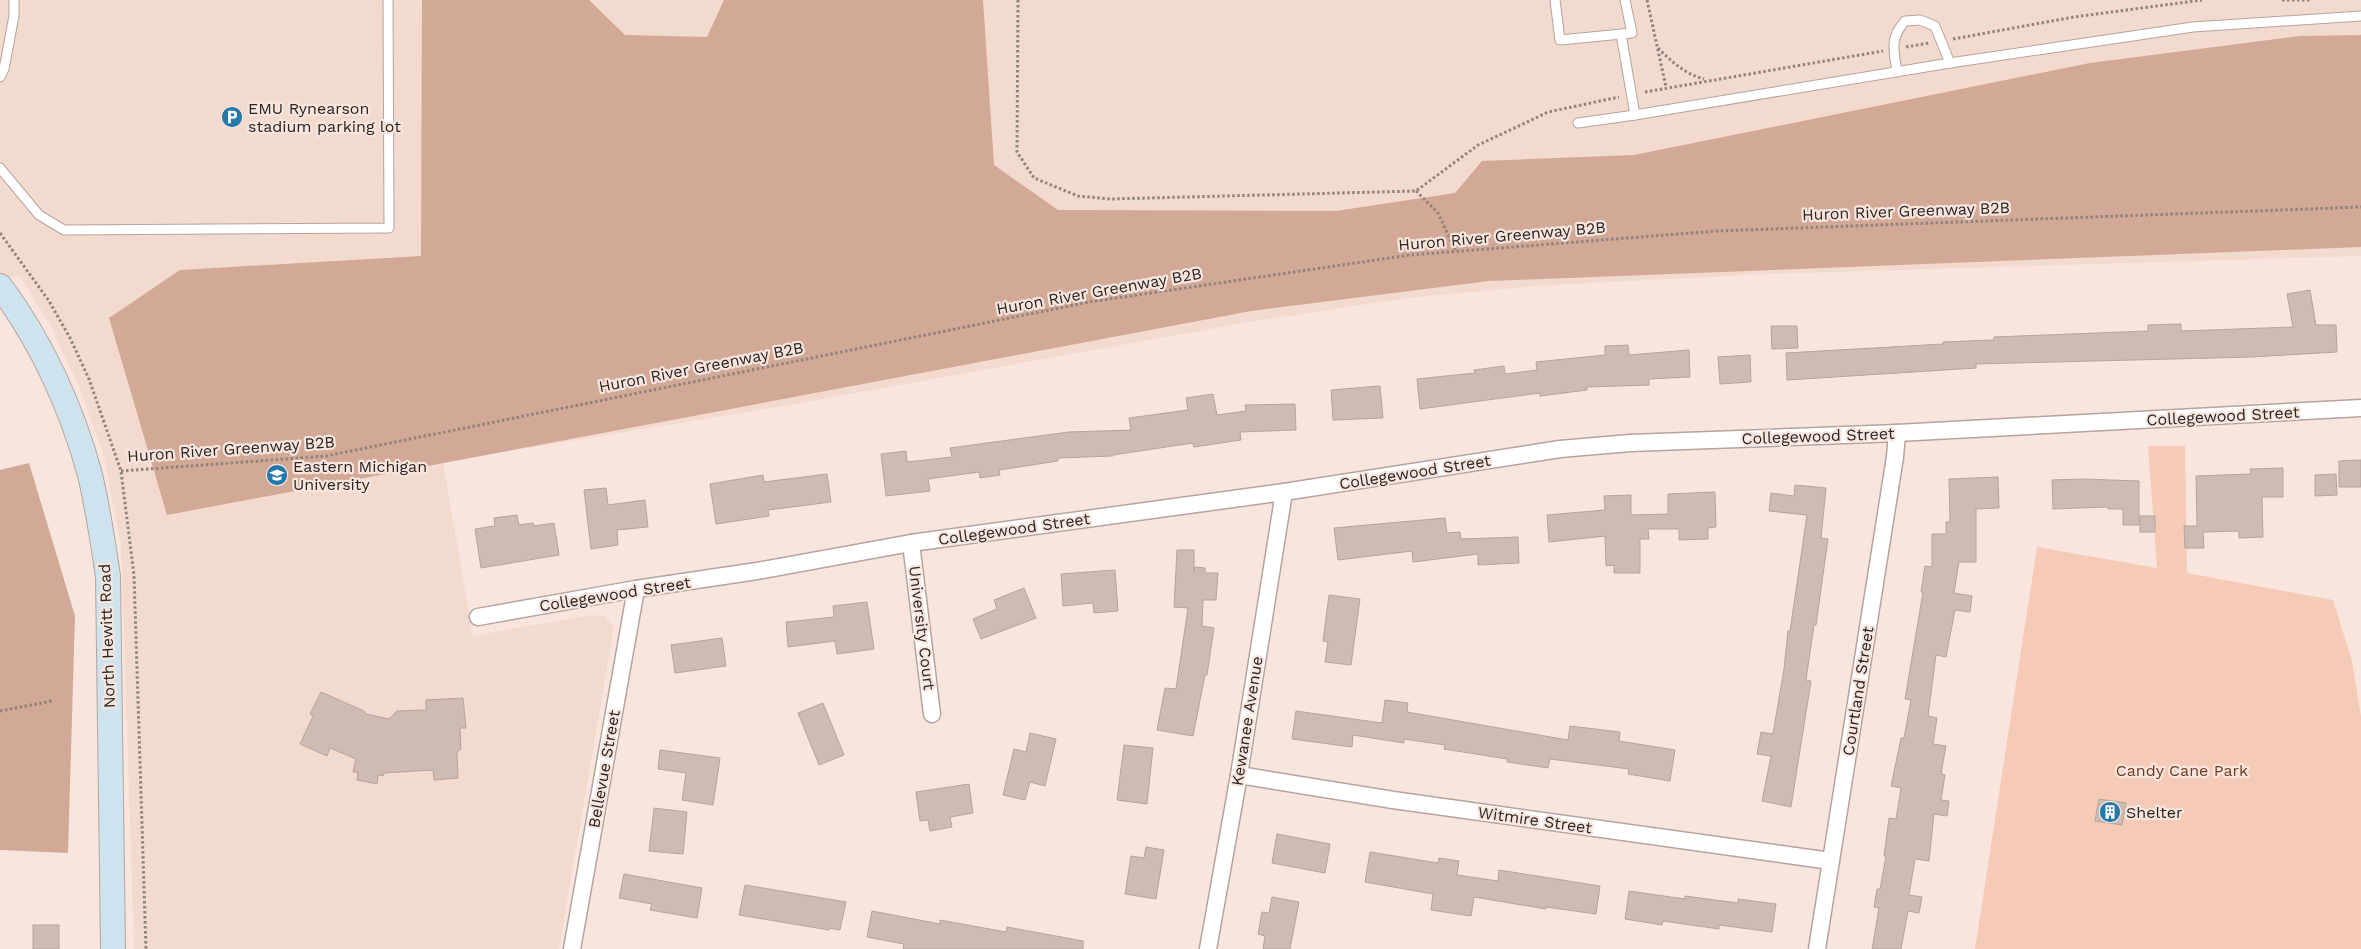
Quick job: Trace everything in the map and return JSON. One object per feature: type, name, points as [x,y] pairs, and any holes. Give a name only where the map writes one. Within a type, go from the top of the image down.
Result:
[{"type":"main road","name":"North Hewitt Road","points":[[0,286],[34,338],[70,414],[90,475],[99,521],[108,576],[113,949]]},
{"type":"street","name":"Collegewood Street","points":[[478,617],[636,589],[757,571],[911,543],[1284,492],[1560,449],[1630,443],[1897,434],[2361,408]]},
{"type":"street","name":"Courtland Street","points":[[1816,949],[1895,457],[1897,434]]},
{"type":"street","name":"Kewanee Avenue","points":[[1208,949],[1239,775],[1284,492]]},
{"type":"street","name":"University Court","points":[[911,543],[932,714]]},
{"type":"street","name":"Bellevue Street","points":[[572,949],[636,589]]},
{"type":"street","name":"Witmire Street","points":[[1239,775],[1393,800],[1831,861]]},
{"type":"lane","points":[[0,77],[4,69],[14,16],[14,0]]},
{"type":"lane","points":[[0,168],[39,215],[64,230],[389,228],[388,0]]},
{"type":"lane","points":[[1555,0],[1560,40],[1632,33],[1625,0]]},
{"type":"lane","points":[[1578,123],[1950,63],[2193,27],[2361,16]]},
{"type":"lane","points":[[1897,72],[1893,49],[1896,32],[1904,21],[1920,20],[1935,26],[1950,63]]},
{"type":"lane","points":[[1621,34],[1635,115]]},
{"type":"path","points":[[1018,0],[1017,152],[1034,178],[1078,196],[1110,199],[1416,191],[1478,145],[1548,112],[1666,87],[2074,17],[2202,0]]},
{"type":"path","points":[[1648,0],[1666,87]]},
{"type":"path","points":[[2282,0],[2311,0]]},
{"type":"path","points":[[1658,47],[1676,65],[1693,76],[1707,80]]},
{"type":"path","points":[[1416,191],[1438,213],[1455,250]]},
{"type":"path","name":"Huron River Greenway B2B","points":[[0,233],[49,301],[70,338],[89,379],[121,471],[137,468],[326,456],[1089,302],[1455,250],[1717,231],[2361,207]]},
{"type":"path","points":[[121,471],[134,575],[146,949]]},
{"type":"path","points":[[0,711],[52,701]]},
{"type":"shaded area","name":"Eastern Michigan University","points":[[0,0],[2361,0],[2361,256],[1766,274],[1537,286],[1407,298],[1249,322],[784,406],[443,462],[473,636],[590,615],[605,616],[614,627],[559,949],[134,949],[121,546],[104,457],[79,386],[48,321],[19,276],[0,277]]},
{"type":"shaded area","points":[[422,0],[589,0],[625,35],[707,37],[724,0],[983,0],[994,165],[1058,210],[1336,211],[1455,193],[1482,161],[1634,155],[2090,63],[2300,36],[2361,35],[2361,247],[1489,281],[1251,311],[167,515],[109,318],[180,270],[421,256]]},
{"type":"shaded area","points":[[29,463],[75,616],[68,853],[0,850],[0,470]]},
{"type":"green space","name":"Candy Cane Park","points":[[2148,446],[2185,446],[2187,573],[2333,600],[2352,661],[2361,716],[2361,949],[1975,949],[2037,547],[2157,568]]},
{"type":"building","points":[[2310,290],[2316,325],[2336,325],[2337,352],[2252,357],[1976,364],[1976,368],[1787,380],[1786,353],[1943,344],[1943,342],[1994,340],[1994,337],[2148,331],[2148,325],[2181,324],[2181,331],[2293,327],[2287,294]]},
{"type":"building","points":[[1771,326],[1797,326],[1798,348],[1772,349]]},
{"type":"building","points":[[1628,345],[1629,355],[1689,350],[1690,377],[1649,379],[1649,385],[1587,387],[1587,390],[1540,396],[1540,393],[1420,409],[1417,379],[1475,373],[1474,370],[1504,366],[1505,374],[1537,370],[1536,362],[1605,355],[1605,346]]},
{"type":"building","points":[[1750,355],[1751,382],[1720,384],[1718,357]]},
{"type":"building","points":[[1380,386],[1383,418],[1333,420],[1331,390]]},
{"type":"building","points":[[1213,394],[1217,415],[1246,411],[1245,405],[1295,404],[1296,430],[1240,432],[1241,440],[1194,447],[1193,443],[1113,456],[1058,458],[1058,461],[999,470],[1000,475],[980,478],[979,472],[928,479],[930,491],[886,496],[881,454],[906,451],[907,462],[952,457],[950,448],[1069,432],[1131,430],[1129,418],[1188,410],[1186,398]]},
{"type":"building","points":[[2361,460],[2361,487],[2339,487],[2339,461]]},
{"type":"building","points":[[2283,468],[2283,497],[2262,497],[2263,537],[2239,538],[2239,531],[2203,532],[2204,548],[2185,548],[2184,526],[2197,526],[2196,476],[2251,474],[2250,469]]},
{"type":"building","points":[[827,474],[831,502],[768,510],[769,516],[716,524],[710,484],[763,475],[764,482]]},
{"type":"building","points":[[2336,474],[2337,495],[2315,496],[2315,475]]},
{"type":"building","points":[[1998,477],[1999,508],[1976,509],[1976,562],[1959,562],[1954,593],[1972,596],[1970,612],[1955,610],[1946,657],[1936,655],[1928,716],[1937,718],[1933,744],[1946,746],[1941,774],[1945,775],[1941,800],[1949,801],[1947,816],[1934,814],[1929,861],[1915,859],[1909,895],[1922,897],[1919,913],[1908,911],[1901,949],[1872,949],[1879,908],[1874,907],[1877,889],[1880,889],[1886,856],[1884,856],[1889,818],[1896,819],[1901,788],[1891,786],[1901,738],[1904,738],[1911,700],[1905,699],[1923,592],[1921,592],[1925,566],[1932,567],[1932,534],[1946,534],[1946,522],[1950,522],[1949,479]]},
{"type":"building","points":[[2052,480],[2139,481],[2139,525],[2123,525],[2123,509],[2108,509],[2108,507],[2053,509]]},
{"type":"building","points":[[1795,485],[1826,488],[1821,538],[1828,539],[1806,680],[1811,681],[1791,807],[1762,801],[1771,756],[1757,754],[1761,732],[1773,734],[1807,515],[1769,511],[1771,493],[1794,496]]},
{"type":"building","points":[[606,488],[608,505],[645,500],[648,527],[617,530],[618,545],[591,549],[584,490]]},
{"type":"building","points":[[1715,492],[1716,527],[1708,528],[1708,539],[1679,540],[1679,529],[1648,529],[1649,539],[1640,539],[1640,573],[1614,573],[1614,565],[1606,566],[1605,536],[1549,542],[1547,515],[1605,510],[1604,496],[1631,495],[1631,515],[1668,514],[1668,494]]},
{"type":"building","points":[[517,515],[519,525],[533,523],[534,526],[554,523],[559,555],[481,568],[475,529],[495,526],[494,518]]},
{"type":"building","points":[[2140,516],[2155,516],[2155,532],[2140,532]]},
{"type":"building","points":[[1445,518],[1447,533],[1460,532],[1461,539],[1518,537],[1519,563],[1478,565],[1478,554],[1413,562],[1412,551],[1338,560],[1334,528]]},
{"type":"building","points":[[1177,550],[1194,550],[1194,572],[1195,567],[1205,568],[1205,573],[1218,573],[1216,600],[1203,600],[1202,626],[1214,628],[1207,675],[1205,675],[1193,736],[1157,730],[1165,688],[1176,689],[1188,608],[1174,607]]},
{"type":"building","points":[[1115,570],[1118,611],[1094,613],[1093,603],[1063,606],[1061,574]]},
{"type":"building","points":[[1024,588],[1036,618],[981,639],[973,619],[997,609],[994,600]]},
{"type":"building","points":[[1329,595],[1360,599],[1351,665],[1325,662],[1328,642],[1323,641]]},
{"type":"building","points":[[867,602],[874,649],[837,654],[835,641],[788,647],[786,622],[834,617],[833,606]]},
{"type":"building","points":[[722,638],[726,666],[675,673],[671,645]]},
{"type":"building","points":[[321,692],[364,711],[366,714],[389,719],[397,711],[426,710],[426,700],[463,698],[466,728],[460,728],[461,749],[457,752],[458,778],[434,780],[433,770],[384,773],[383,776],[378,775],[377,784],[357,780],[358,772],[353,772],[356,759],[330,748],[327,756],[300,744],[313,716],[310,714]]},
{"type":"building","points":[[1385,700],[1408,703],[1407,712],[1568,740],[1570,726],[1620,732],[1619,741],[1675,750],[1670,781],[1628,774],[1629,769],[1550,759],[1548,768],[1507,762],[1507,759],[1444,749],[1445,745],[1404,739],[1404,743],[1353,735],[1352,747],[1292,739],[1296,711],[1382,723]]},
{"type":"building","points":[[823,703],[844,755],[819,765],[798,713]]},
{"type":"building","points":[[1030,733],[1056,739],[1045,786],[1030,782],[1025,800],[1003,795],[1014,749],[1026,752]]},
{"type":"building","points":[[1124,745],[1153,748],[1147,804],[1117,800]]},
{"type":"building","points":[[660,750],[720,758],[713,805],[682,800],[686,773],[658,769]]},
{"type":"building","points":[[969,784],[973,813],[950,817],[952,827],[930,831],[928,820],[920,821],[916,792]]},
{"type":"building","name":"Shelter","points":[[2099,799],[2126,803],[2122,825],[2095,821]]},
{"type":"building","points":[[654,808],[687,812],[683,854],[649,851]]},
{"type":"building","points":[[1277,834],[1330,844],[1325,873],[1272,863]]},
{"type":"building","points":[[1146,847],[1164,850],[1156,899],[1125,894],[1131,856],[1144,858]]},
{"type":"building","points":[[1370,852],[1438,863],[1439,858],[1459,861],[1457,875],[1498,881],[1499,870],[1600,886],[1596,914],[1546,907],[1546,909],[1474,897],[1471,916],[1431,910],[1433,894],[1365,882]]},
{"type":"building","points":[[624,874],[702,888],[697,918],[650,910],[652,904],[619,898]]},
{"type":"building","points":[[745,885],[846,902],[840,930],[829,928],[829,930],[739,915]]},
{"type":"building","points":[[1629,891],[1685,899],[1685,896],[1738,903],[1738,899],[1776,904],[1772,932],[1719,925],[1719,929],[1663,921],[1662,925],[1625,919]]},
{"type":"building","points":[[1272,897],[1299,902],[1290,949],[1263,949],[1265,936],[1258,934],[1262,912],[1269,913]]},
{"type":"building","points":[[872,911],[940,924],[940,920],[1006,932],[1007,927],[1083,941],[1083,949],[903,949],[904,944],[867,937]]},
{"type":"building","points":[[33,925],[59,925],[59,949],[33,949]]},
{"type":"place","name":"EMU Rynearson stadium parking lot","points":[[232,117]]},
{"type":"place","name":"Eastern Michigan University","points":[[277,475]]},
{"type":"place","name":"Shelter","points":[[2110,812]]}]
